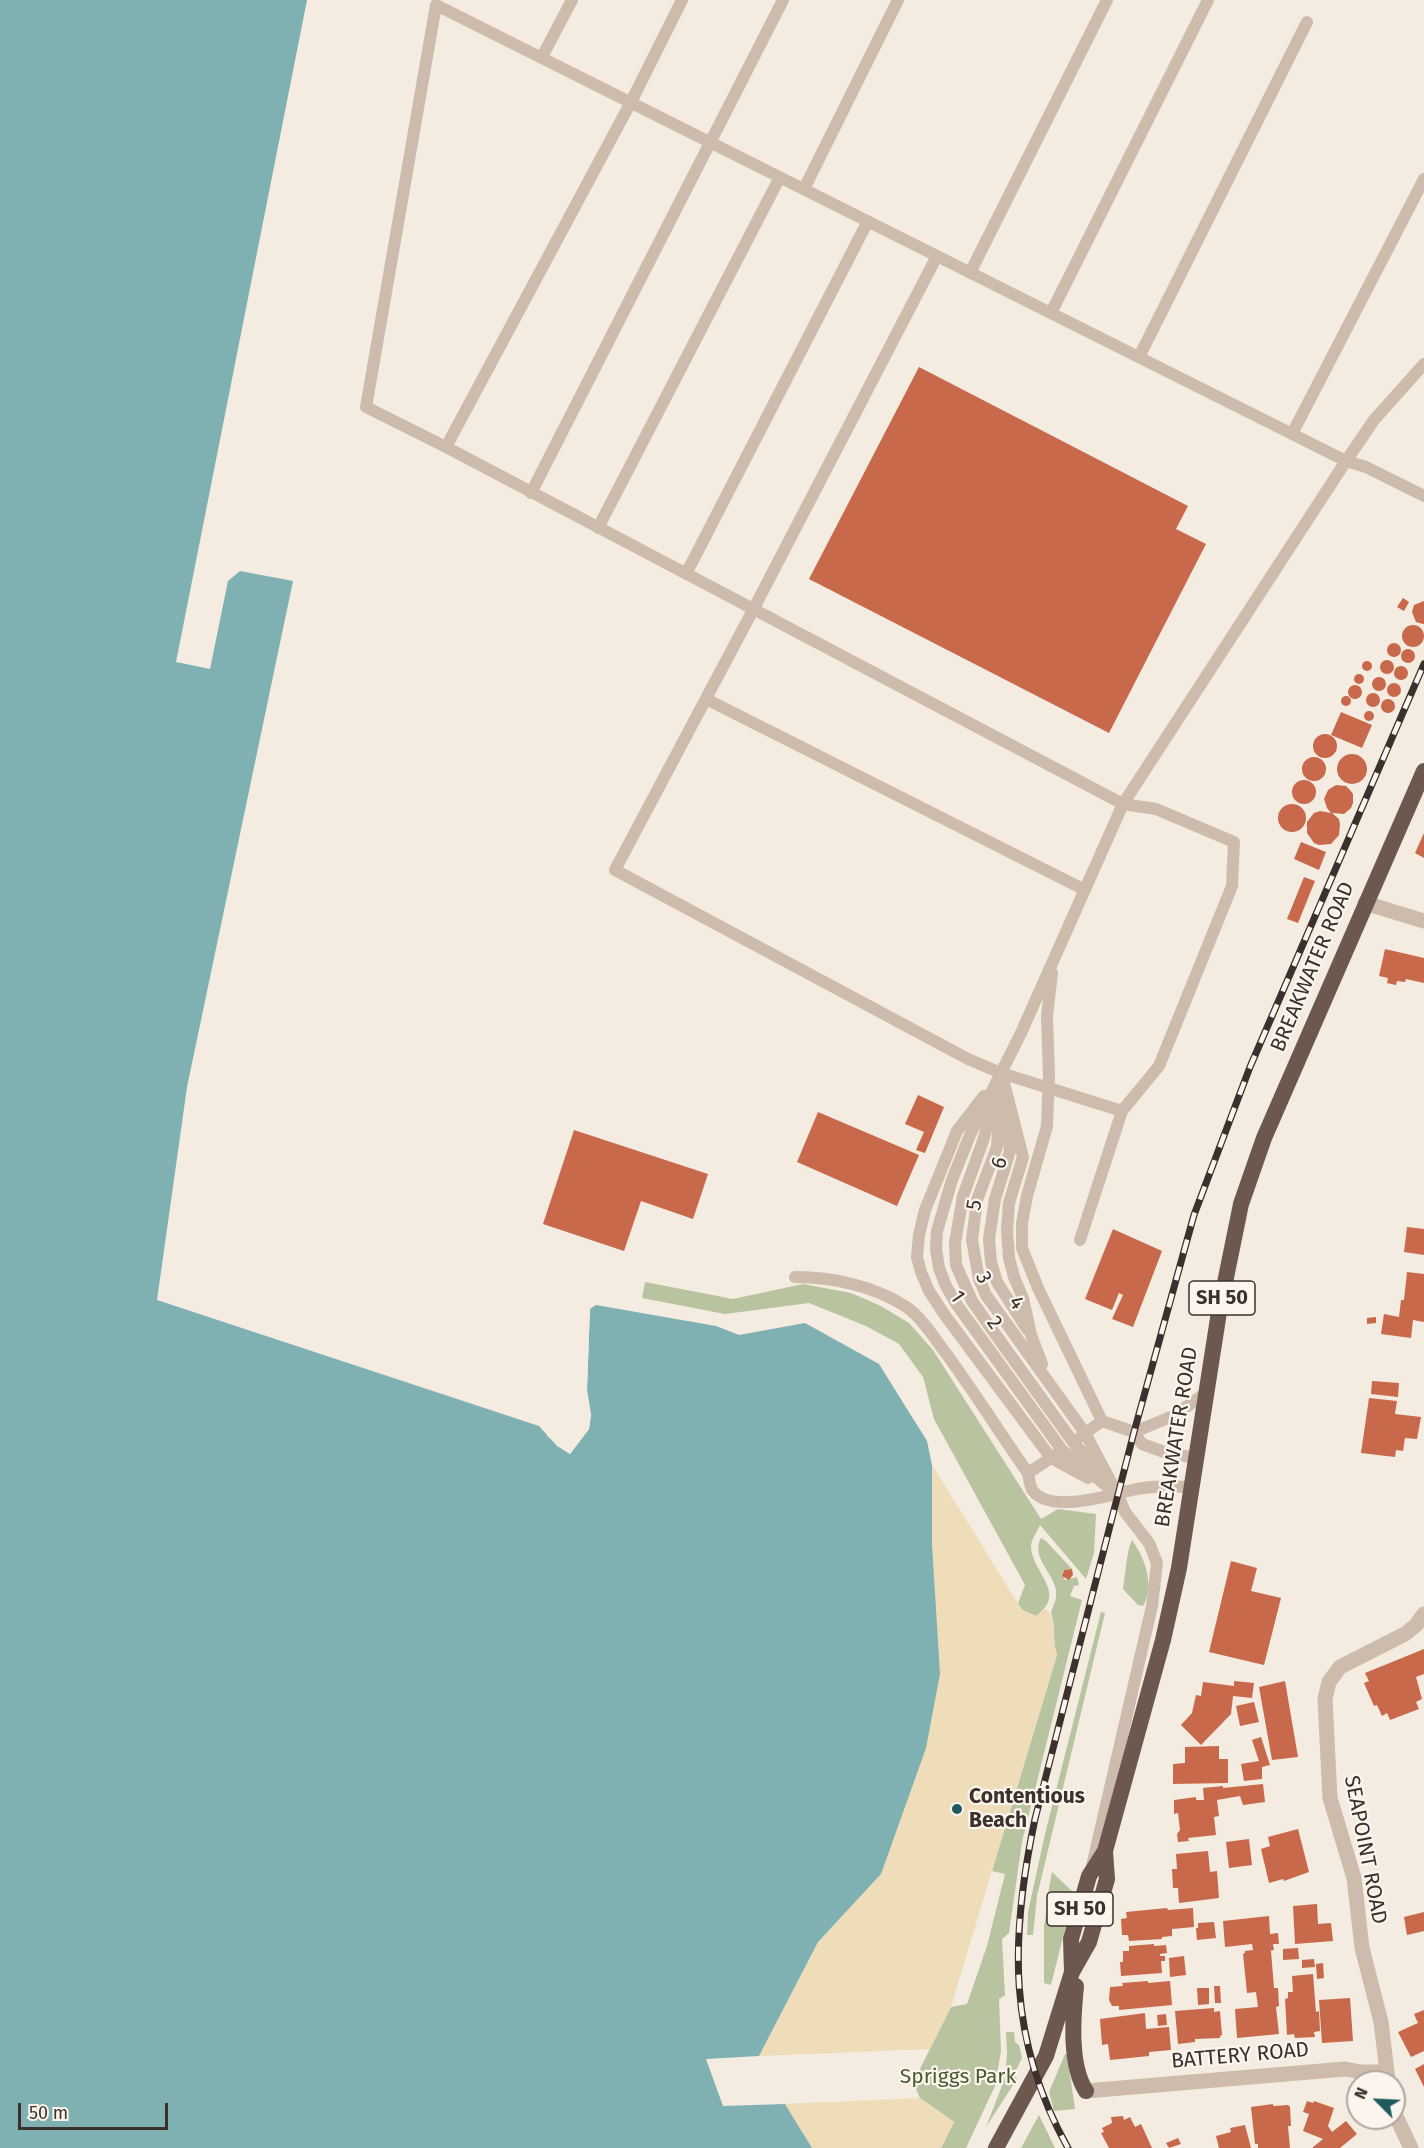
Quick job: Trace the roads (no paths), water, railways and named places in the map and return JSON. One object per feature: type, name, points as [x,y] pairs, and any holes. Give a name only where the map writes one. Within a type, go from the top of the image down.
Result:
[{"type":"highway","name":"BREAKWATER ROAD","points":[[1075,1965],[1071,1939],[1089,1876],[1105,1851],[1163,1640],[1179,1568],[1219,1312],[1241,1204],[1264,1138],[1424,771]]},
{"type":"highway","name":"BREAKWATER ROAD","points":[[1075,1965],[1089,1942],[1107,1879],[1105,1851]]},
{"type":"highway","points":[[1075,1965],[1073,2011],[1076,2063],[1079,2077],[1086,2091]]},
{"type":"highway","name":"SH 50","points":[[996,2148],[1046,2056],[1075,1965]]},
{"type":"street","points":[[1365,903],[1424,921]]},
{"type":"street","name":"SEAPOINT ROAD","points":[[1386,2070],[1381,2022],[1362,1948],[1354,1878],[1330,1798],[1325,1699],[1329,1682],[1340,1667],[1405,1634],[1424,1614]]},
{"type":"street","name":"BATTERY ROAD","points":[[1086,2091],[1345,2068],[1353,2070]]},
{"type":"street","points":[[1402,2130],[1411,2148]]},
{"type":"lane","points":[[542,57],[572,0]]},
{"type":"lane","points":[[446,447],[631,102],[682,0]]},
{"type":"lane","points":[[531,493],[783,0]]},
{"type":"lane","points":[[804,189],[898,0]]},
{"type":"lane","points":[[970,273],[1107,0]]},
{"type":"lane","points":[[1051,313],[1208,0]]},
{"type":"lane","points":[[1080,1240],[1122,1111],[1160,1066],[1232,886],[1234,842],[1156,809],[1123,804],[366,407],[437,3],[1346,461],[1366,468],[1424,496]]},
{"type":"lane","points":[[1139,357],[1307,22]]},
{"type":"lane","points":[[598,528],[780,177]]},
{"type":"lane","points":[[1292,434],[1424,179]]},
{"type":"lane","points":[[686,574],[868,221]]},
{"type":"lane","points":[[937,256],[615,870],[968,1059],[1001,1073],[1122,1111]]},
{"type":"lane","points":[[1001,1073],[1123,804],[1374,420],[1424,364]]},
{"type":"lane","points":[[706,699],[1085,890]]},
{"type":"lane","points":[[1055,957],[1047,1016],[1049,1088],[1047,1126],[1027,1196],[1022,1223],[1022,1248],[1038,1288],[1102,1421],[1134,1432],[1142,1444],[1167,1454],[1197,1458]]},
{"type":"lane","name":"5","points":[[1001,1073],[1010,1151],[994,1199],[989,1239],[991,1262],[997,1282],[1031,1335]]},
{"type":"lane","name":"6","points":[[1001,1073],[1023,1156],[1009,1203],[1007,1230],[1009,1258],[1023,1298],[1031,1335]]},
{"type":"lane","name":"4","points":[[1001,1073],[997,1147],[977,1200],[972,1240],[979,1279],[986,1294],[1085,1433],[1118,1495]]},
{"type":"lane","name":"3","points":[[1001,1073],[983,1141],[963,1196],[955,1243],[956,1265],[972,1301],[1073,1442],[1118,1495]]},
{"type":"lane","name":"2","points":[[1001,1073],[970,1135],[942,1210],[936,1249],[939,1268],[957,1305],[1062,1450],[1118,1495]]},
{"type":"lane","name":"1","points":[[1001,1073],[957,1131],[925,1210],[917,1257],[921,1272],[944,1314],[1051,1458],[1118,1495]]},
{"type":"lane","points":[[795,1277],[822,1277],[850,1283],[880,1293],[907,1307],[953,1362],[1028,1473],[1032,1490],[1038,1496],[1049,1500],[1086,1502],[1133,1489],[1193,1487]]},
{"type":"lane","points":[[1031,1335],[1048,1381]]},
{"type":"lane","points":[[1134,1432],[1173,1416],[1206,1393]]},
{"type":"lane","points":[[1028,1473],[1102,1421]]},
{"type":"lane","points":[[1089,1876],[1156,1583],[1157,1563],[1149,1544],[1125,1512],[1118,1495]]},
{"type":"water","points":[[0,0],[307,0],[176,662],[210,669],[228,581],[240,571],[293,581],[187,1087],[157,1300],[539,1426],[557,1446],[570,1454],[589,1429],[591,1415],[587,1390],[590,1309],[596,1305],[716,1326],[739,1335],[805,1323],[879,1364],[927,1441],[932,1465],[932,1545],[940,1674],[926,1748],[881,1874],[818,1942],[759,2056],[706,2059],[723,2106],[785,2104],[812,2148],[0,2148]]},
{"type":"railway","points":[[1068,2148],[1048,2107],[1034,2067],[1024,2027],[1019,1987],[1018,1946],[1021,1905],[1035,1819],[1134,1432],[1194,1215],[1250,1067],[1424,664]]},
{"type":"place","name":"Contentious Beach","points":[[957,1809]]},
{"type":"park label","name":"Spriggs Park","points":[[958,2077]]}]
